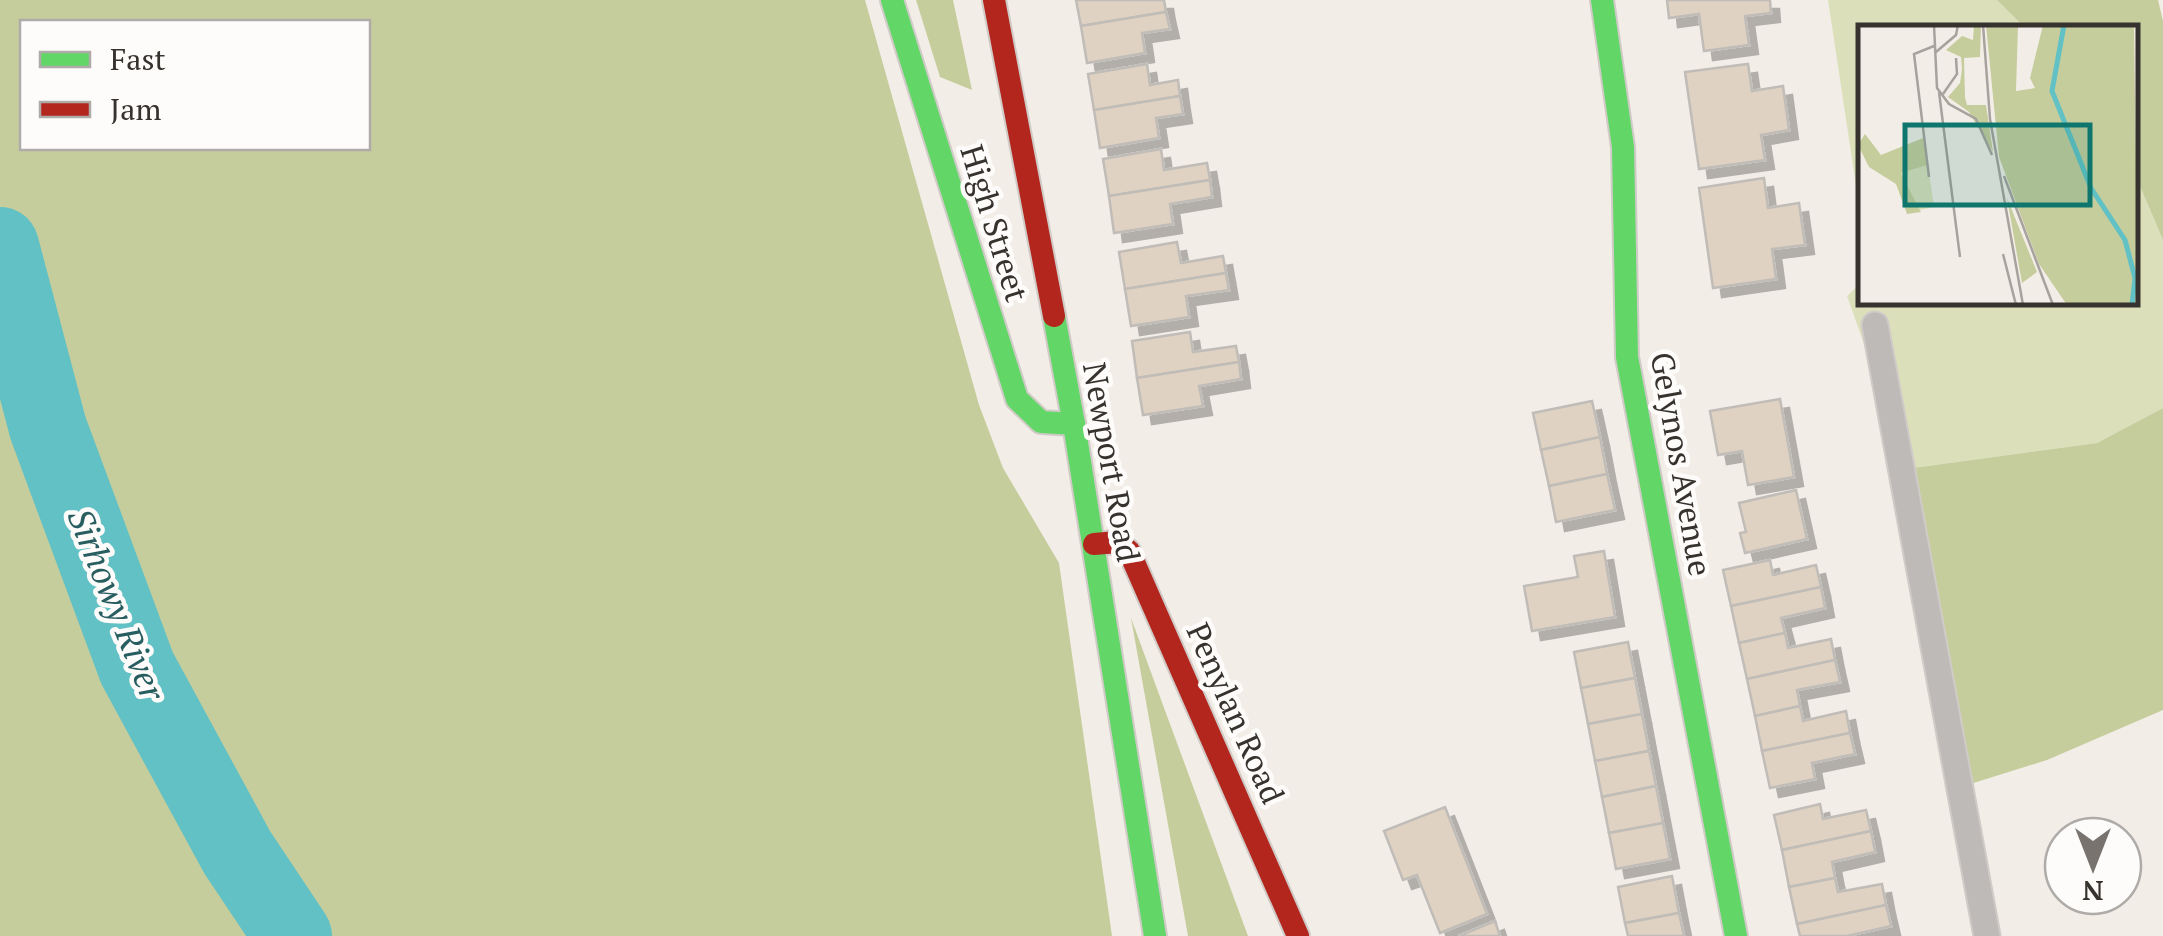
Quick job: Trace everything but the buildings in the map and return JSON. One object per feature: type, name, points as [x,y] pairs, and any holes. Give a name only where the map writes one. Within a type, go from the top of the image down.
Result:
[{"type":"street","name":"High Street","points":[[892,0],[1017,400],[1029,416],[1045,426],[1074,424]]},
{"type":"street","name":"Newport Road","points":[[994,0],[1074,424],[1154,936]]},
{"type":"street","name":"Gelynos Avenue","points":[[1602,0],[1623,147],[1627,356],[1736,936]]},
{"type":"street","name":"Penylan Road","points":[[1094,544],[1118,542],[1134,559],[1298,936]]},
{"type":"lane","points":[[1875,325],[1987,936]]},
{"type":"green space","points":[[0,0],[865,0],[979,405],[1003,468],[1059,563],[1112,936],[0,936]]},
{"type":"green space","points":[[916,0],[953,0],[972,90],[940,77]]},
{"type":"green space","points":[[1828,0],[1997,0],[2022,25],[1858,25],[1858,199]]},
{"type":"green space","points":[[1997,0],[2158,0],[2163,21],[2163,240],[2138,182],[2138,25],[2022,25]]},
{"type":"green space","points":[[2138,182],[2163,240],[2163,408],[2097,443],[1891,471],[1873,369],[1847,296],[1858,286],[1858,305],[2138,305]]},
{"type":"green space","points":[[2163,408],[2163,710],[2047,760],[1948,791],[1891,471],[2097,443]]},
{"type":"green space","points":[[1131,618],[1248,936],[1188,936]]},
{"type":"waterway","name":"Sirhowy River","points":[[0,246],[48,428],[137,668],[237,852],[293,936]]},
{"type":"traffic: fast","points":[[892,0],[1017,399],[1041,422],[1074,424]]},
{"type":"traffic: fast","points":[[1602,0],[1623,147],[1627,357],[1736,936]]},
{"type":"traffic: fast","points":[[1054,316],[1155,936]]},
{"type":"traffic: jam","points":[[994,0],[1054,316]]},
{"type":"traffic: jam","points":[[1094,544],[1118,542],[1129,551],[1298,936]]}]
